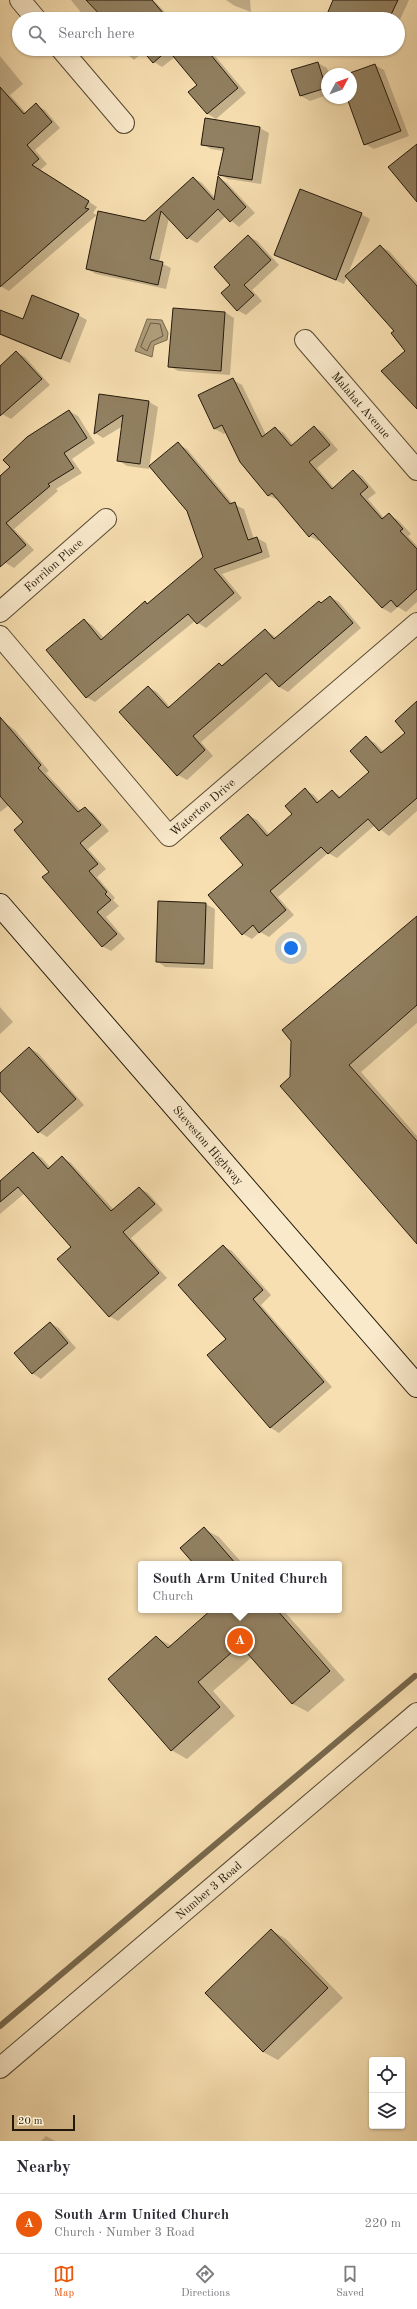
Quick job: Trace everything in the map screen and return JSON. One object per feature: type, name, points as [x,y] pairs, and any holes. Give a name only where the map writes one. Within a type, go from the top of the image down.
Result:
[{"type":"main road","name":"Steveston Highway","points":[[0,905],[417,1386]]},
{"type":"street","points":[[20,0],[30,12]]},
{"type":"street","points":[[67,56],[124,123]]},
{"type":"street","name":"Malahat Avenue","points":[[305,340],[417,470]]},
{"type":"street","name":"Forrilon Place","points":[[0,612],[106,519]]},
{"type":"street","name":"Waterton Drive","points":[[0,636],[169,836],[417,623]]},
{"type":"street","name":"Number 3 Road","points":[[0,2068],[417,1713]]},
{"type":"water","points":[[147,319],[162,320],[168,333],[167,340],[154,345],[152,357],[135,351]]},
{"type":"building","points":[[86,0],[152,0],[162,12],[97,12]]},
{"type":"building","points":[[333,0],[398,0],[392,12],[328,12]]},
{"type":"building","points":[[147,56],[161,56],[153,63]]},
{"type":"building","points":[[173,56],[212,56],[238,88],[207,114],[188,92],[197,85]]},
{"type":"building","points":[[318,62],[321,72],[321,90],[300,96],[291,70]]},
{"type":"building","points":[[375,64],[401,131],[364,145],[349,104],[357,104],[357,70]]},
{"type":"building","points":[[0,87],[24,114],[36,103],[52,122],[27,145],[39,159],[32,165],[89,201],[85,208],[89,209],[0,287]]},
{"type":"building","points":[[205,118],[260,127],[252,180],[218,175],[224,148],[201,145]]},
{"type":"building","points":[[417,144],[417,202],[388,167]]},
{"type":"building","points":[[218,176],[246,207],[230,222],[218,209],[187,239],[161,211],[150,259],[163,262],[158,285],[86,269],[98,211],[145,221],[193,177],[214,200]]},
{"type":"building","points":[[300,189],[362,213],[336,280],[274,255]]},
{"type":"building","points":[[248,235],[271,260],[244,285],[254,295],[237,311],[221,293],[230,285],[214,267]]},
{"type":"building","points":[[380,245],[417,286],[417,409],[381,371],[405,351],[391,333],[394,331],[345,276]]},
{"type":"building","points":[[32,295],[79,314],[61,359],[0,334],[0,310],[23,319]]},
{"type":"building","points":[[173,308],[225,312],[221,371],[168,367]]},
{"type":"building","points":[[16,351],[42,379],[0,416],[0,366]]},
{"type":"building","points":[[233,378],[262,437],[275,427],[291,446],[314,426],[330,445],[309,462],[332,489],[353,470],[368,487],[360,494],[382,519],[389,513],[403,529],[400,531],[417,549],[417,589],[397,607],[391,600],[382,608],[313,533],[309,537],[272,493],[268,496],[240,462],[222,425],[214,429],[198,395]]},
{"type":"building","points":[[99,394],[149,401],[140,464],[117,461],[123,415],[94,434]]},
{"type":"building","points":[[69,410],[87,438],[64,453],[74,468],[48,484],[50,486],[6,523],[26,545],[0,567],[0,476],[10,467],[3,460],[27,437]]},
{"type":"building","points":[[178,442],[230,504],[235,502],[248,540],[257,537],[262,552],[214,569],[234,593],[197,624],[188,614],[86,698],[46,650],[84,619],[101,640],[145,601],[147,604],[203,557],[187,511],[149,466]]},
{"type":"building","points":[[330,596],[353,623],[279,687],[266,673],[193,736],[205,750],[177,776],[119,712],[148,686],[168,708],[219,663],[222,666],[265,629],[274,639],[319,601],[321,603]]},
{"type":"building","points":[[417,701],[417,798],[379,831],[368,819],[328,854],[321,847],[270,891],[286,910],[259,933],[253,925],[242,935],[208,895],[243,865],[220,838],[248,814],[267,836],[292,814],[285,806],[305,788],[317,803],[332,790],[339,798],[369,772],[350,751],[366,736],[381,753],[405,733],[395,721]]},
{"type":"building","points":[[0,717],[41,765],[38,768],[78,812],[85,807],[101,825],[80,843],[98,864],[89,871],[107,892],[105,894],[111,900],[97,912],[117,934],[102,947],[42,877],[49,872],[14,830],[23,822],[0,796]]},
{"type":"building","points":[[158,901],[206,903],[204,964],[156,962]]},
{"type":"building","points":[[417,916],[417,1005],[349,1065],[417,1141],[417,1244],[280,1086],[290,1077],[291,1041],[282,1030]]},
{"type":"building","points":[[29,1047],[76,1099],[38,1133],[0,1091],[0,1073]]},
{"type":"building","points":[[33,1152],[48,1169],[62,1156],[111,1211],[139,1187],[155,1204],[123,1232],[159,1273],[109,1317],[57,1259],[71,1247],[18,1187],[0,1202],[0,1181]]},
{"type":"building","points":[[223,1245],[263,1290],[253,1299],[324,1382],[270,1428],[207,1355],[226,1339],[178,1285]]},
{"type":"building","points":[[50,1322],[68,1343],[32,1374],[14,1353]]},
{"type":"building","points":[[204,1527],[233,1561],[191,1561],[180,1548]]},
{"type":"building","points":[[208,1613],[280,1613],[330,1671],[292,1704],[240,1645],[198,1682],[220,1707],[171,1751],[108,1679],[156,1636],[168,1648]]},
{"type":"building","points":[[271,1929],[328,1988],[263,2052],[205,1993]]},
{"type":"waterway","points":[[0,2026],[415,1676]]},
{"type":"place","name":"South Arm United Church","points":[[240,1641]]}]
